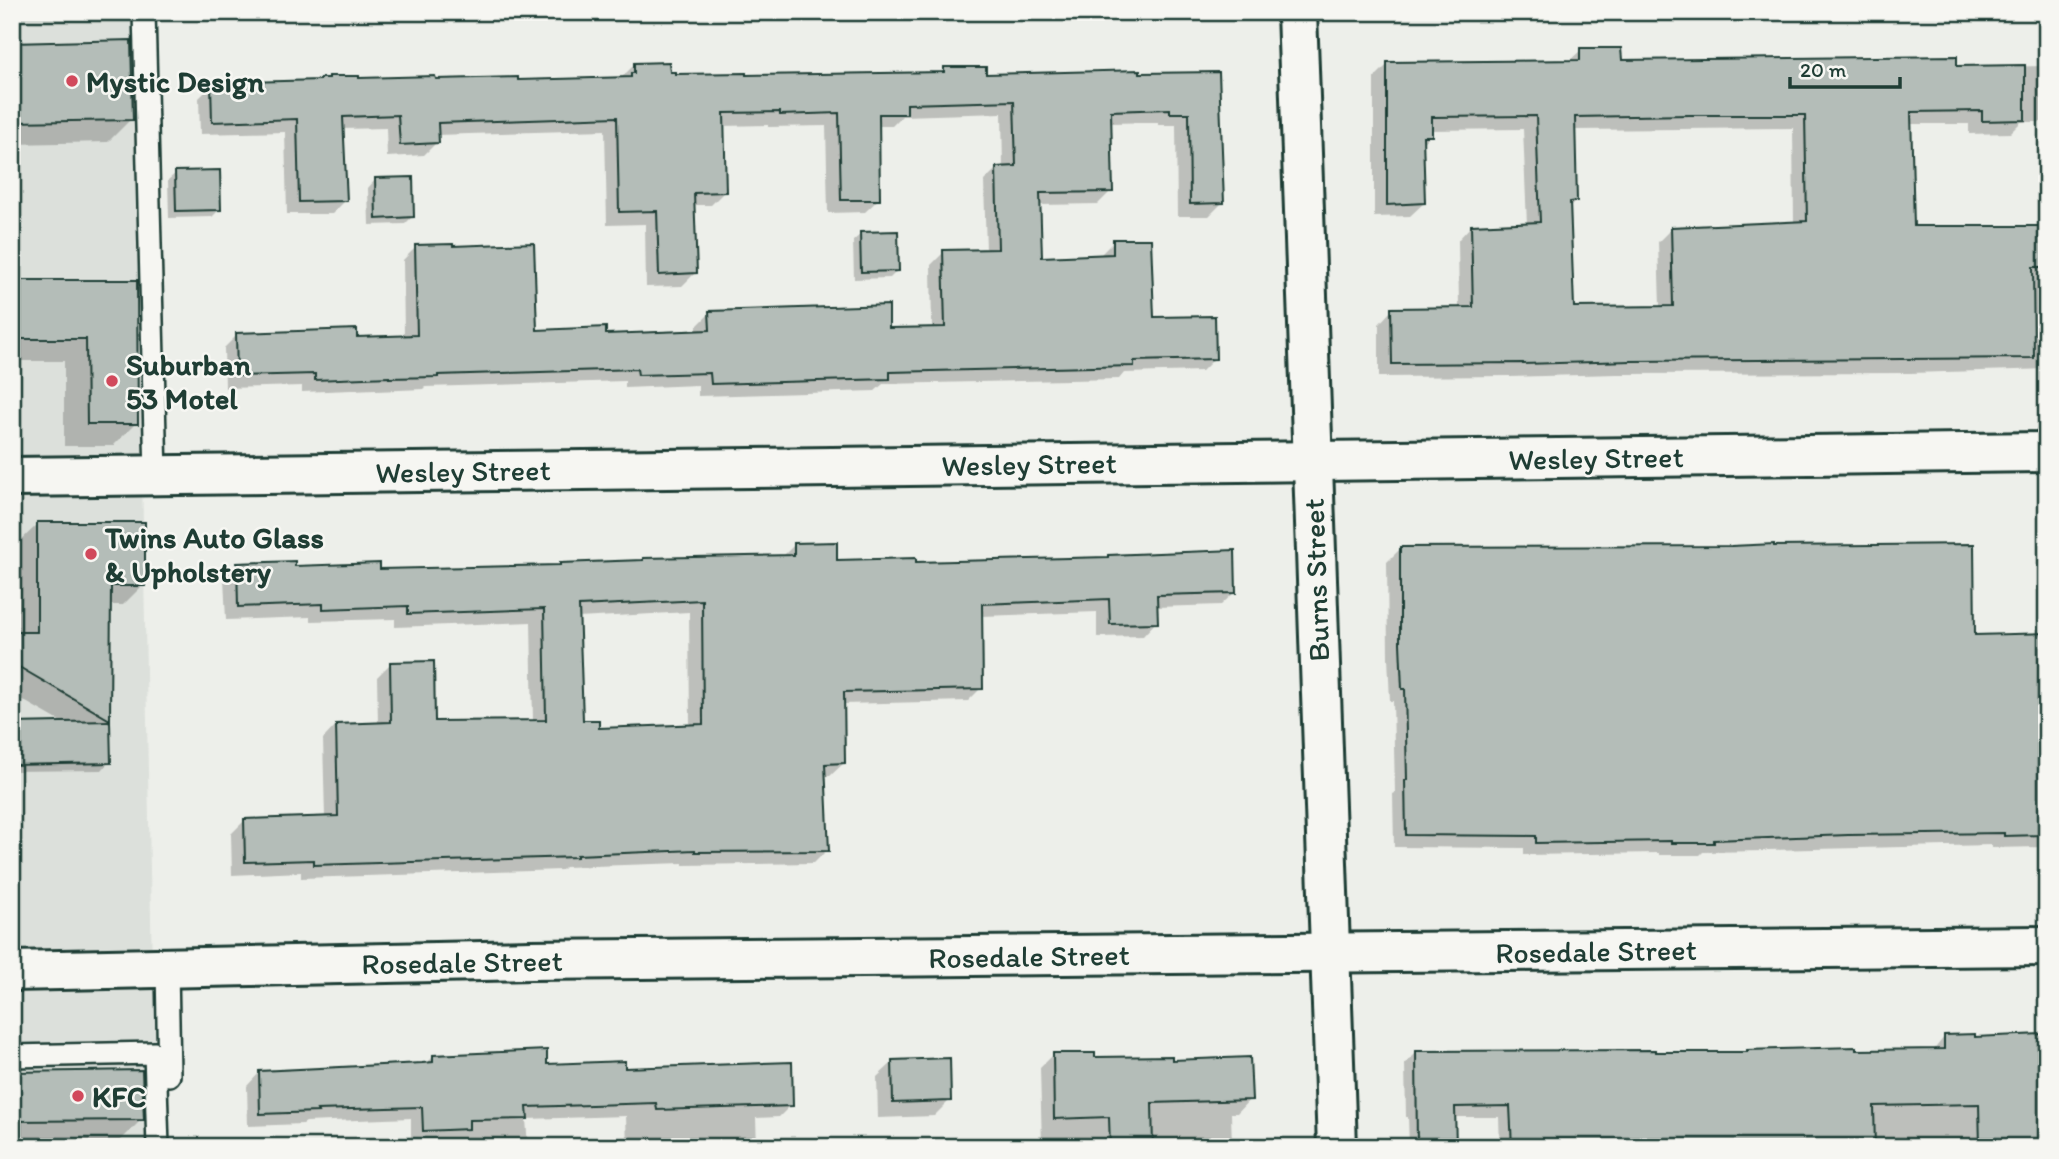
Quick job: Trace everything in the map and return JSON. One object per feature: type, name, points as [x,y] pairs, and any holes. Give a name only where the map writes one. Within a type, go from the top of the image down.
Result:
[{"type":"street","name":"Burns Street","points":[[1297,12],[1337,1147]]},
{"type":"street","name":"Wesley Street","points":[[12,477],[2047,452]]},
{"type":"street","name":"Rosedale Street","points":[[12,971],[531,960],[2047,946]]},
{"type":"lane","points":[[144,12],[156,475]]},
{"type":"lane","points":[[167,968],[171,1147]]},
{"type":"lane","points":[[12,1055],[155,1053],[158,1147]]},
{"type":"shaded area","points":[[12,12],[144,12],[156,475],[142,475],[152,968],[167,968],[171,1147],[12,1147]]},
{"type":"building","name":"Mystic Design","points":[[131,40],[133,120],[12,122],[12,43]]},
{"type":"building","points":[[1580,48],[1621,48],[1622,60],[1957,56],[1957,66],[2025,65],[2025,120],[1982,121],[1982,111],[1911,112],[1914,226],[2044,226],[2045,267],[2033,267],[2034,358],[1392,364],[1391,308],[1473,307],[1471,225],[1540,222],[1536,116],[1432,117],[1432,136],[1423,136],[1425,203],[1387,205],[1387,62],[1580,60]],"holes":[[[1805,115],[1807,221],[1671,227],[1673,306],[1574,307],[1570,202],[1577,201],[1575,117]]]},
{"type":"building","points":[[669,62],[670,72],[675,74],[944,72],[944,67],[986,67],[986,74],[1140,70],[1140,73],[1219,72],[1224,203],[1190,204],[1189,113],[1170,113],[1170,109],[1111,111],[1113,192],[1040,193],[1042,257],[1113,254],[1113,239],[1151,239],[1154,317],[1215,316],[1216,359],[1134,361],[1134,366],[890,372],[890,379],[711,384],[710,373],[638,375],[637,369],[315,380],[315,374],[237,376],[236,333],[357,329],[357,337],[417,335],[415,245],[534,243],[537,330],[606,327],[606,334],[710,330],[709,311],[889,305],[889,328],[945,327],[943,250],[998,249],[996,167],[1016,166],[1014,101],[907,104],[907,114],[879,114],[880,200],[841,200],[839,113],[724,113],[726,192],[694,193],[697,273],[659,275],[657,211],[619,212],[617,117],[438,123],[439,143],[400,145],[398,115],[343,117],[347,201],[299,202],[297,119],[212,122],[211,83],[320,80],[329,76],[435,76],[436,79],[518,77],[518,80],[631,77],[634,63]]},
{"type":"building","points":[[220,170],[221,210],[176,211],[175,171]]},
{"type":"building","points":[[413,177],[414,217],[376,219],[375,178]]},
{"type":"building","points":[[898,231],[899,271],[861,272],[860,232]]},
{"type":"building","name":"Suburban 53 Motel","points":[[12,280],[137,280],[138,424],[87,424],[86,339],[12,339]]},
{"type":"building","points":[[37,522],[145,522],[145,586],[111,586],[110,720],[14,664],[14,632],[37,632]]},
{"type":"building","points":[[837,542],[837,560],[916,558],[916,562],[1108,557],[1235,550],[1236,593],[1157,595],[1158,623],[1110,624],[1109,599],[982,604],[983,689],[844,692],[845,763],[825,764],[829,851],[695,850],[577,857],[314,865],[314,860],[245,862],[244,819],[338,816],[336,724],[391,722],[390,662],[434,661],[435,721],[546,720],[544,609],[408,614],[408,606],[323,609],[323,604],[238,607],[237,563],[295,561],[295,566],[380,563],[380,569],[560,565],[643,558],[794,555],[794,543]],"holes":[[[702,600],[703,724],[599,728],[599,720],[583,720],[579,606]]]},
{"type":"building","points":[[1974,544],[1975,635],[2047,633],[2047,835],[1848,835],[1714,840],[1714,843],[1536,843],[1536,836],[1406,835],[1407,780],[1405,689],[1402,689],[1400,643],[1400,547]]},
{"type":"building","points":[[110,721],[111,763],[12,765],[12,723]]},
{"type":"building","points":[[1975,1034],[1975,1037],[2043,1034],[2044,1044],[2047,1044],[2047,1147],[1980,1147],[1979,1104],[1874,1106],[1875,1147],[1512,1147],[1510,1106],[1455,1107],[1456,1147],[1417,1147],[1416,1051],[1747,1052],[1856,1047],[1856,1050],[1944,1049],[1944,1035]]},
{"type":"building","points":[[547,1050],[547,1064],[625,1061],[625,1068],[792,1062],[793,1106],[657,1110],[656,1103],[527,1107],[528,1119],[469,1120],[469,1129],[423,1131],[422,1107],[260,1114],[259,1071],[422,1063],[433,1062],[433,1055]]},
{"type":"building","points":[[1053,1053],[1095,1053],[1095,1057],[1172,1056],[1172,1060],[1250,1057],[1252,1100],[1152,1103],[1153,1147],[1110,1147],[1109,1117],[1054,1119]]},
{"type":"building","points":[[950,1058],[951,1101],[893,1103],[892,1060]]},
{"type":"building","name":"KFC","points":[[142,1070],[144,1120],[12,1121],[12,1072]]},
{"type":"place","name":"Mystic Design","points":[[72,81]]},
{"type":"place","name":"Suburban 53 Motel","points":[[112,381]]},
{"type":"place","name":"Twins Auto Glass & Upholstery","points":[[91,554]]},
{"type":"place","name":"KFC","points":[[78,1096]]}]
